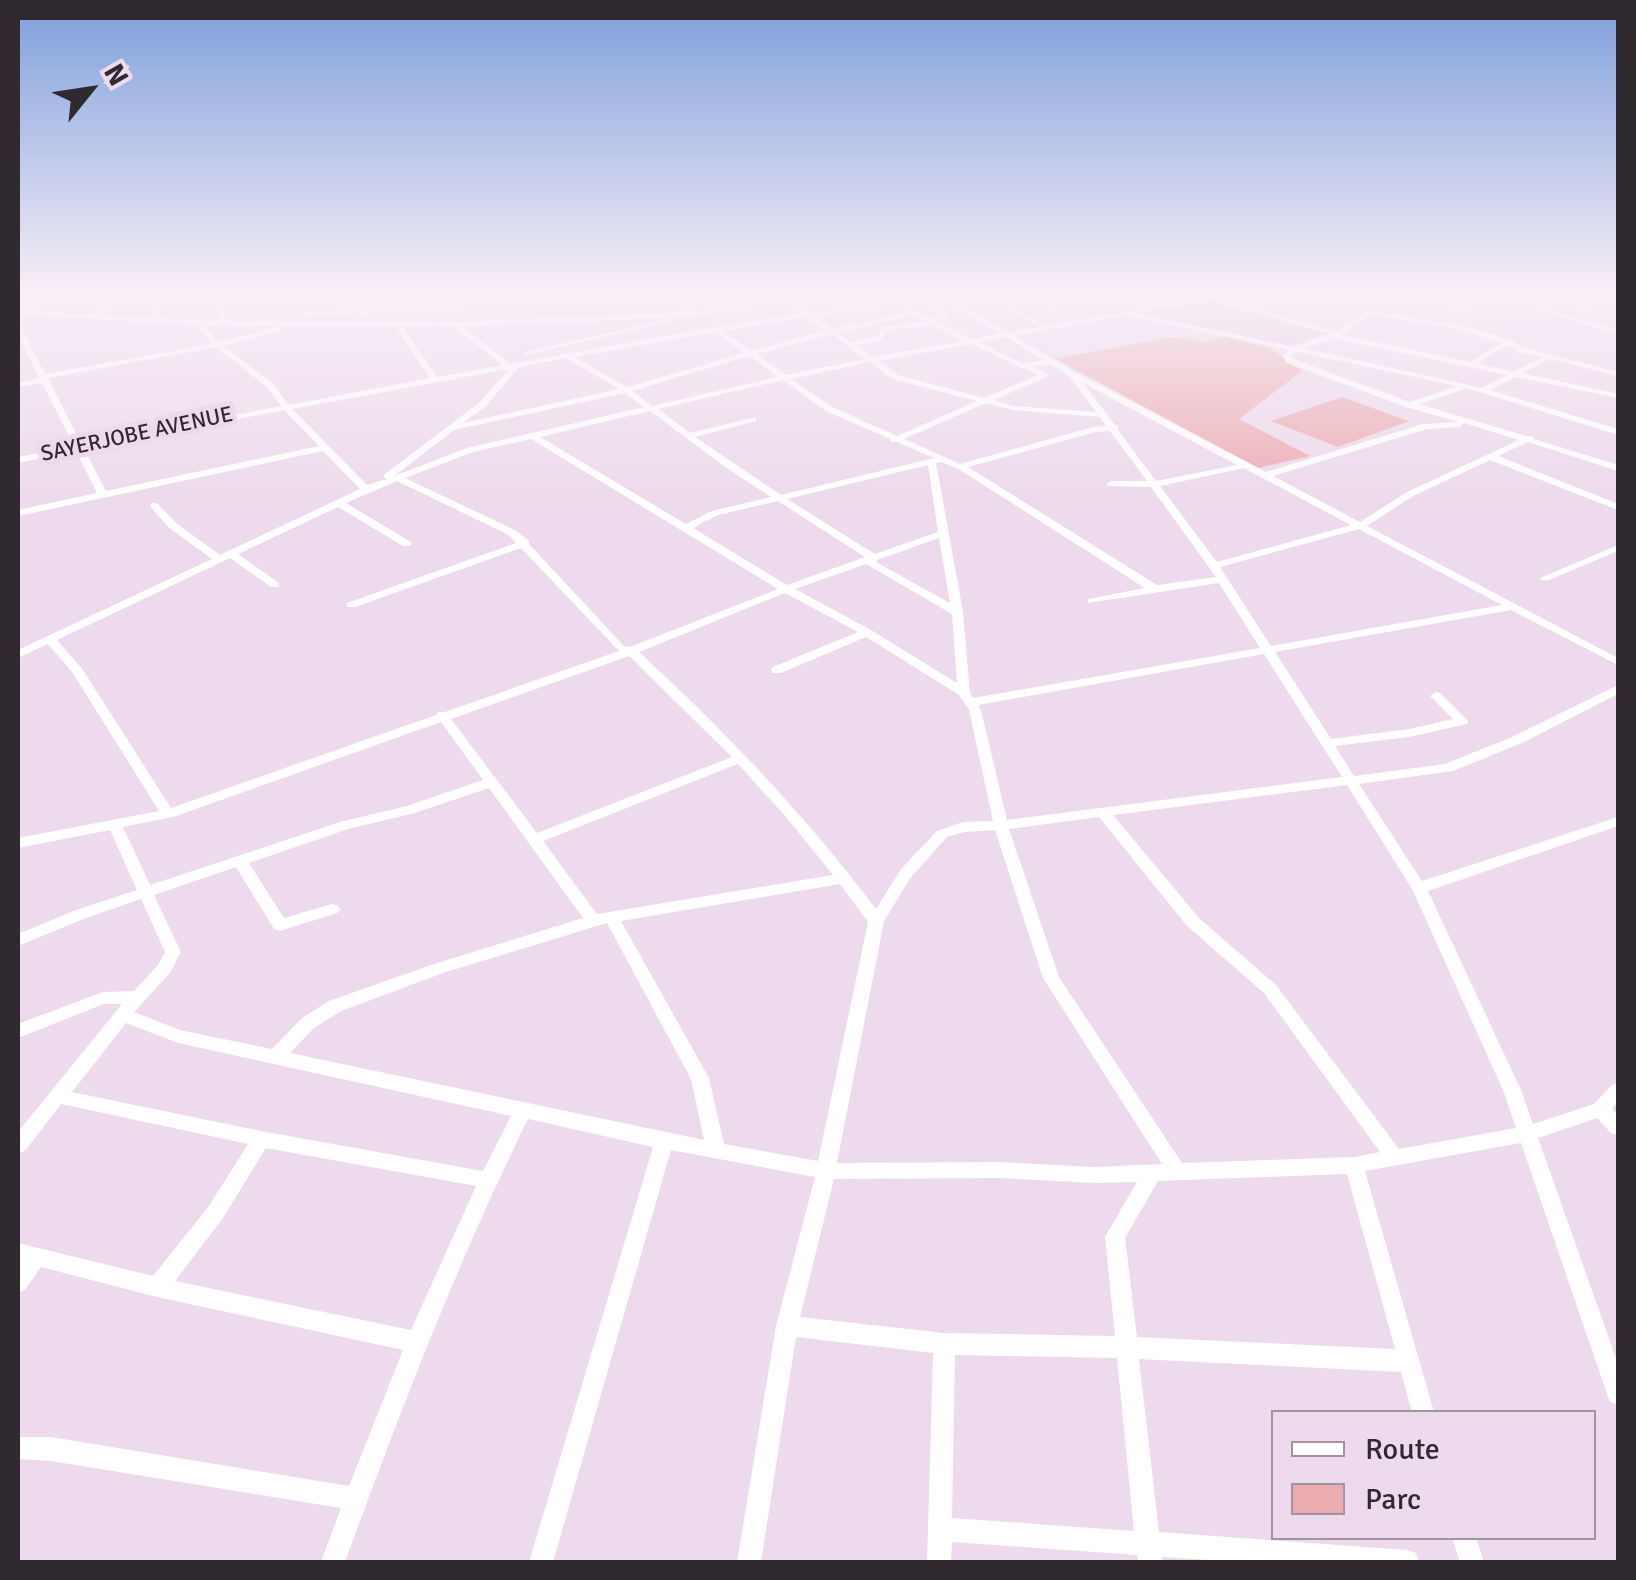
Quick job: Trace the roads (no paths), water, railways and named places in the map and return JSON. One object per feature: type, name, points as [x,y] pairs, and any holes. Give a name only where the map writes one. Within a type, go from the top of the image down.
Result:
[{"type":"street","points":[[33,362],[102,493]]},
{"type":"street","points":[[18,386],[128,362]]},
{"type":"street","points":[[239,362],[271,386],[284,405],[366,490]]},
{"type":"street","points":[[423,362],[435,378]]},
{"type":"street","points":[[366,490],[497,391],[509,363],[514,362]]},
{"type":"street","name":"SAYERJOBE AVENUE","points":[[18,460],[520,362]]},
{"type":"street","points":[[578,362],[626,390],[686,436],[872,557]]},
{"type":"street","points":[[452,428],[626,390],[723,362]]},
{"type":"street","points":[[760,362],[830,409],[936,462],[958,467],[1154,589]]},
{"type":"street","points":[[20,649],[50,640],[366,490],[470,450],[861,362]]},
{"type":"street","points":[[873,362],[895,377],[984,402],[1109,422]]},
{"type":"street","points":[[894,440],[1044,374],[1016,362]]},
{"type":"street","points":[[1025,366],[1043,362]]},
{"type":"street","points":[[1053,362],[1618,662]]},
{"type":"street","points":[[1292,362],[1362,392],[1530,438],[1618,468]]},
{"type":"street","points":[[1358,362],[1484,390],[1618,432]]},
{"type":"street","points":[[1462,362],[1618,396]]},
{"type":"street","points":[[1473,364],[1477,362]]},
{"type":"street","points":[[1484,390],[1539,362]]},
{"type":"street","points":[[1569,362],[1616,372]]},
{"type":"street","points":[[1072,374],[1218,572],[1419,888],[1512,1090],[1618,1394]]},
{"type":"street","points":[[1408,405],[1466,386]]},
{"type":"street","points":[[686,436],[753,419]]},
{"type":"street","points":[[958,467],[1109,422]]},
{"type":"street","points":[[1406,442],[1467,423]]},
{"type":"street","points":[[1264,476],[1426,426],[1467,423]]},
{"type":"street","points":[[534,436],[684,529],[867,632],[968,697],[1512,606]]},
{"type":"street","points":[[1092,601],[1218,572],[1360,526],[1410,494],[1530,438]]},
{"type":"street","points":[[18,513],[324,448]]},
{"type":"street","points":[[1490,457],[1618,507]]},
{"type":"street","points":[[684,529],[714,513],[936,462]]},
{"type":"street","points":[[936,462],[968,697],[1002,826],[1051,978],[1165,1171]]},
{"type":"street","points":[[1111,484],[1154,484],[1243,466]]},
{"type":"street","points":[[397,478],[513,533],[525,543],[620,648],[632,651],[714,726],[845,878],[876,921]]},
{"type":"street","points":[[339,503],[407,544]]},
{"type":"street","points":[[154,505],[172,524],[275,585]]},
{"type":"street","points":[[18,843],[168,814],[632,651],[786,589],[944,533]]},
{"type":"street","points":[[350,605],[525,543]]},
{"type":"street","points":[[1545,578],[1618,548]]},
{"type":"street","points":[[872,557],[871,563],[957,612]]},
{"type":"street","points":[[777,670],[867,632]]},
{"type":"street","points":[[50,640],[77,670],[168,814]]},
{"type":"street","points":[[750,1562],[787,1326],[826,1170],[876,921],[906,872],[942,834],[963,826],[1002,826],[1448,768],[1517,740],[1618,689]]},
{"type":"street","points":[[1328,743],[1409,733],[1462,721],[1436,696]]},
{"type":"street","points":[[442,715],[534,840],[602,919],[700,1078],[716,1150]]},
{"type":"street","points":[[534,840],[742,758]]},
{"type":"street","points":[[18,940],[240,860],[492,782]]},
{"type":"street","points":[[1103,813],[1193,922],[1270,989],[1396,1158]]},
{"type":"street","points":[[1419,888],[1618,821]]},
{"type":"street","points":[[18,1145],[134,997],[170,962],[173,952],[115,825]]},
{"type":"street","points":[[240,860],[280,926],[332,910]]},
{"type":"street","points":[[277,1056],[308,1023],[335,1006],[380,987],[602,919],[845,878]]},
{"type":"street","points":[[18,1031],[103,998],[134,997]]},
{"type":"street","points":[[123,1014],[178,1036],[664,1141],[826,1170],[1000,1170],[1095,1175],[1354,1165],[1528,1134],[1600,1108],[1618,1090]]},
{"type":"street","points":[[57,1096],[261,1139],[488,1180]]},
{"type":"street","points":[[1600,1108],[1618,1127]]},
{"type":"street","points":[[333,1562],[416,1342],[523,1110]]},
{"type":"street","points":[[156,1287],[216,1212],[261,1139]]},
{"type":"street","points":[[542,1562],[664,1141]]},
{"type":"street","points":[[1354,1165],[1423,1410]]},
{"type":"street","points":[[1148,1553],[1115,1237],[1165,1171]]},
{"type":"street","points":[[18,1283],[27,1254],[156,1287],[416,1342]]},
{"type":"street","points":[[787,1326],[944,1344],[1407,1361]]},
{"type":"street","points":[[938,1562],[944,1344]]},
{"type":"street","points":[[18,1448],[356,1499]]},
{"type":"street","points":[[939,1529],[1148,1553],[1407,1562]]}]
